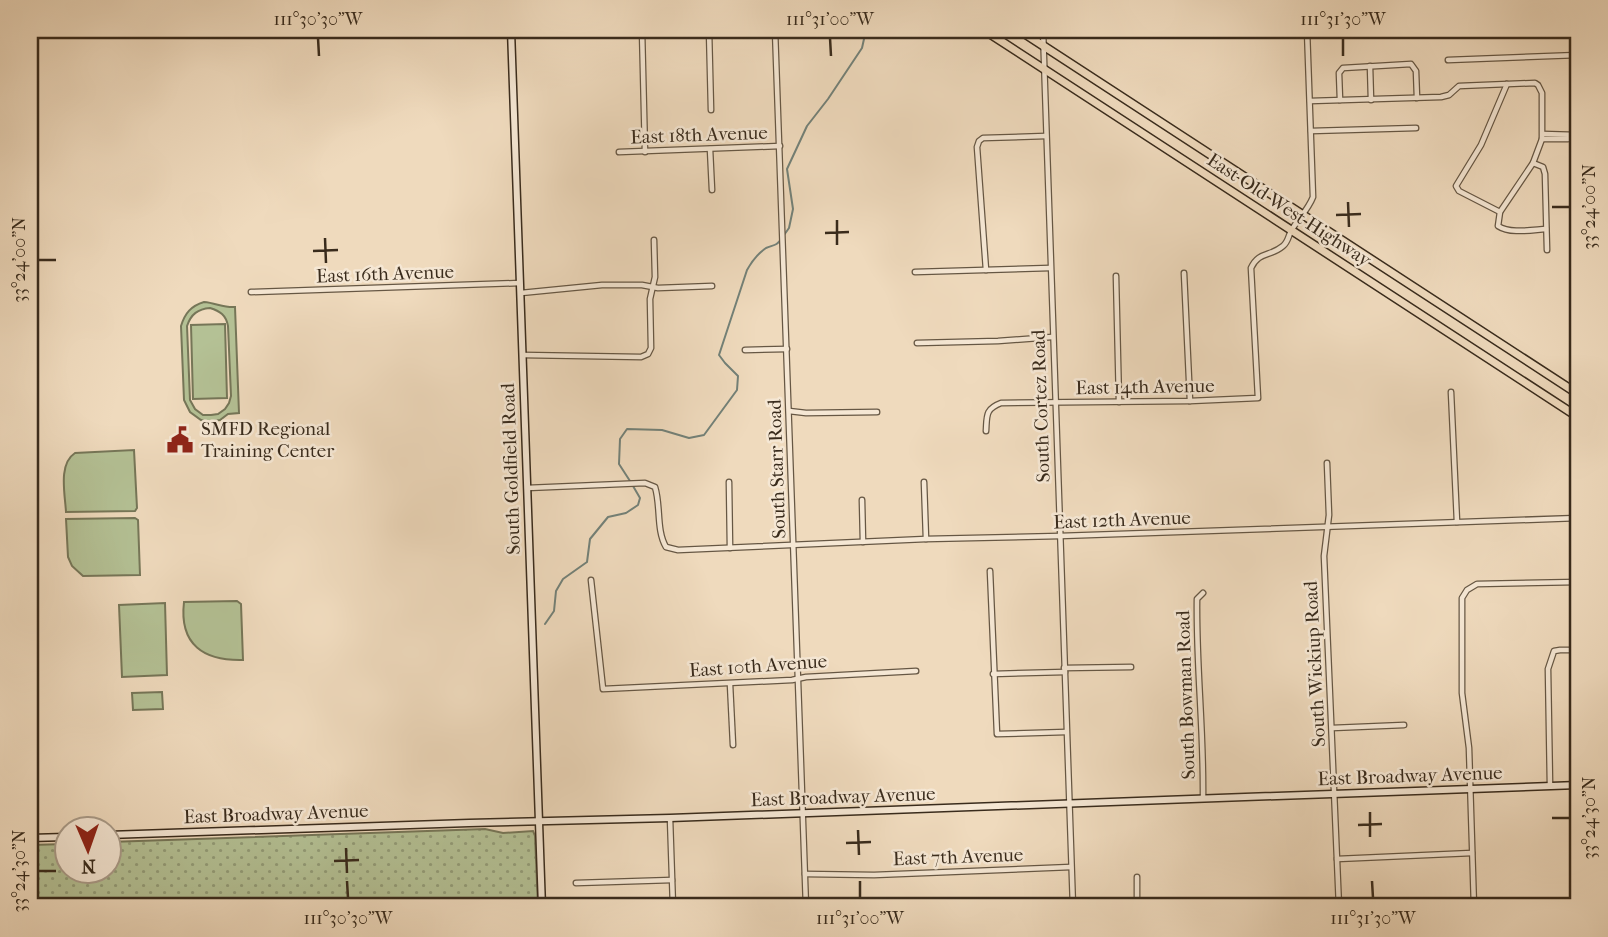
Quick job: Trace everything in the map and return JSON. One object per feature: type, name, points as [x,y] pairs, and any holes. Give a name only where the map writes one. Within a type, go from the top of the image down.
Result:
[{"type":"main road","name":"South Goldfield Road","points":[[511,30],[542,907]]},
{"type":"main road","name":"East Old West Highway","points":[[984,30],[1578,417]]},
{"type":"main road","name":"East Old West Highway","points":[[1019,30],[1578,394]]},
{"type":"main road","points":[[1577,30],[1578,73]]},
{"type":"main road","name":"East Broadway Avenue","points":[[122,835],[1069,805],[1578,785]]},
{"type":"main road","points":[[30,838],[52,837]]},
{"type":"street","points":[[642,30],[645,152]]},
{"type":"street","points":[[709,30],[712,110]]},
{"type":"street","name":"South Starr Road","points":[[775,30],[806,907]]},
{"type":"street","name":"South Cortez Road","points":[[1043,30],[1073,907]]},
{"type":"street","points":[[1292,230],[1313,197],[1307,30]]},
{"type":"street","points":[[1448,60],[1578,55]]},
{"type":"street","points":[[1340,100],[1339,73],[1343,68],[1411,64],[1416,71],[1417,98]]},
{"type":"street","points":[[1370,66],[1371,100]]},
{"type":"street","points":[[1310,102],[1441,97],[1449,95],[1459,86],[1535,83],[1542,93],[1542,137],[1532,163],[1500,212],[1498,226],[1502,229],[1517,230],[1546,229]]},
{"type":"street","points":[[1500,212],[1459,191],[1456,186],[1481,145],[1507,84]]},
{"type":"street","points":[[1311,131],[1416,128]]},
{"type":"street","points":[[986,270],[977,147],[979,141],[984,138],[1046,136]]},
{"type":"street","points":[[1542,137],[1578,136]]},
{"type":"street","name":"East 18th Avenue","points":[[619,152],[780,146]]},
{"type":"street","points":[[710,149],[712,190]]},
{"type":"street","points":[[1532,163],[1543,167],[1545,174],[1547,250]]},
{"type":"street","name":"East 14th Avenue","points":[[986,431],[988,413],[992,406],[1001,403],[1258,398],[1251,268],[1260,256],[1281,248],[1292,230]]},
{"type":"street","points":[[523,355],[640,357],[648,354],[651,348],[650,299],[655,277],[654,240]]},
{"type":"street","points":[[915,272],[1050,268]]},
{"type":"street","points":[[1184,273],[1190,401]]},
{"type":"street","points":[[1116,276],[1119,402]]},
{"type":"street","name":"East 16th Avenue","points":[[251,292],[520,283]]},
{"type":"street","points":[[521,293],[602,285],[712,286]]},
{"type":"street","points":[[917,343],[1052,337]]},
{"type":"street","points":[[745,350],[787,349]]},
{"type":"street","points":[[1451,392],[1457,522]]},
{"type":"street","points":[[789,411],[877,412]]},
{"type":"street","name":"South Wickiup Road","points":[[1327,463],[1329,515],[1324,556],[1339,907]]},
{"type":"street","points":[[729,482],[730,548]]},
{"type":"street","points":[[924,482],[926,539]]},
{"type":"street","name":"East 12th Avenue","points":[[527,488],[645,483],[655,486],[659,498],[662,539],[666,547],[678,550],[1578,517]]},
{"type":"street","points":[[862,500],[863,542]]},
{"type":"street","points":[[990,571],[997,734],[1067,732]]},
{"type":"street","name":"East 10th Avenue","points":[[591,580],[603,689],[730,684],[916,671]]},
{"type":"street","points":[[1474,907],[1469,748],[1462,693],[1462,598],[1467,590],[1477,584],[1578,582]]},
{"type":"street","name":"South Bowman Road","points":[[1203,593],[1197,599],[1196,609],[1204,758],[1203,799]]},
{"type":"street","points":[[1550,787],[1548,669],[1555,651],[1578,650]]},
{"type":"street","points":[[993,674],[1131,667]]},
{"type":"street","points":[[730,684],[733,744]]},
{"type":"street","points":[[1332,728],[1404,725]]},
{"type":"street","points":[[670,818],[673,907]]},
{"type":"street","points":[[1337,859],[1472,853]]},
{"type":"street","name":"East 7th Avenue","points":[[805,874],[874,875],[1071,867]]},
{"type":"street","points":[[1137,877],[1137,907]]},
{"type":"street","points":[[576,883],[672,880]]},
{"type":"green space","points":[[204,302],[235,307],[239,413],[207,422],[190,412],[184,400],[181,326],[189,311]],"holes":[[[210,308],[220,312],[228,326],[231,396],[225,409],[218,414],[203,415],[195,409],[190,400],[187,326],[193,315]]]},
{"type":"green space","points":[[225,324],[227,398],[193,399],[191,325]]},
{"type":"green space","points":[[134,450],[135,511],[66,512],[64,472],[66,464],[75,453]]},
{"type":"green space","points":[[66,519],[138,520],[140,575],[83,576],[72,566],[68,557]]},
{"type":"green space","points":[[237,601],[241,604],[243,660],[217,657],[197,648],[186,629],[184,602]]},
{"type":"green space","points":[[165,603],[167,675],[122,677],[119,605]]},
{"type":"green space","points":[[162,692],[163,709],[133,710],[132,693]]},
{"type":"green space","points":[[485,829],[503,833],[533,831],[538,907],[30,907],[30,845],[52,844],[52,884],[122,884],[122,842]]},
{"type":"waterway","points":[[784,235],[789,228],[793,209],[787,169],[807,126],[862,48],[866,30]]},
{"type":"waterway","points":[[630,481],[619,464],[620,439],[627,429],[662,430],[689,438],[704,435],[737,390],[738,376],[719,355],[747,270],[760,253],[781,239]]},
{"type":"waterway","points":[[545,624],[554,611],[556,591],[563,579],[587,562],[590,539],[608,517],[626,513],[638,505],[640,498],[633,486]]},
{"type":"place","name":"SMFD Regional Training Center","points":[[180,440]]}]
